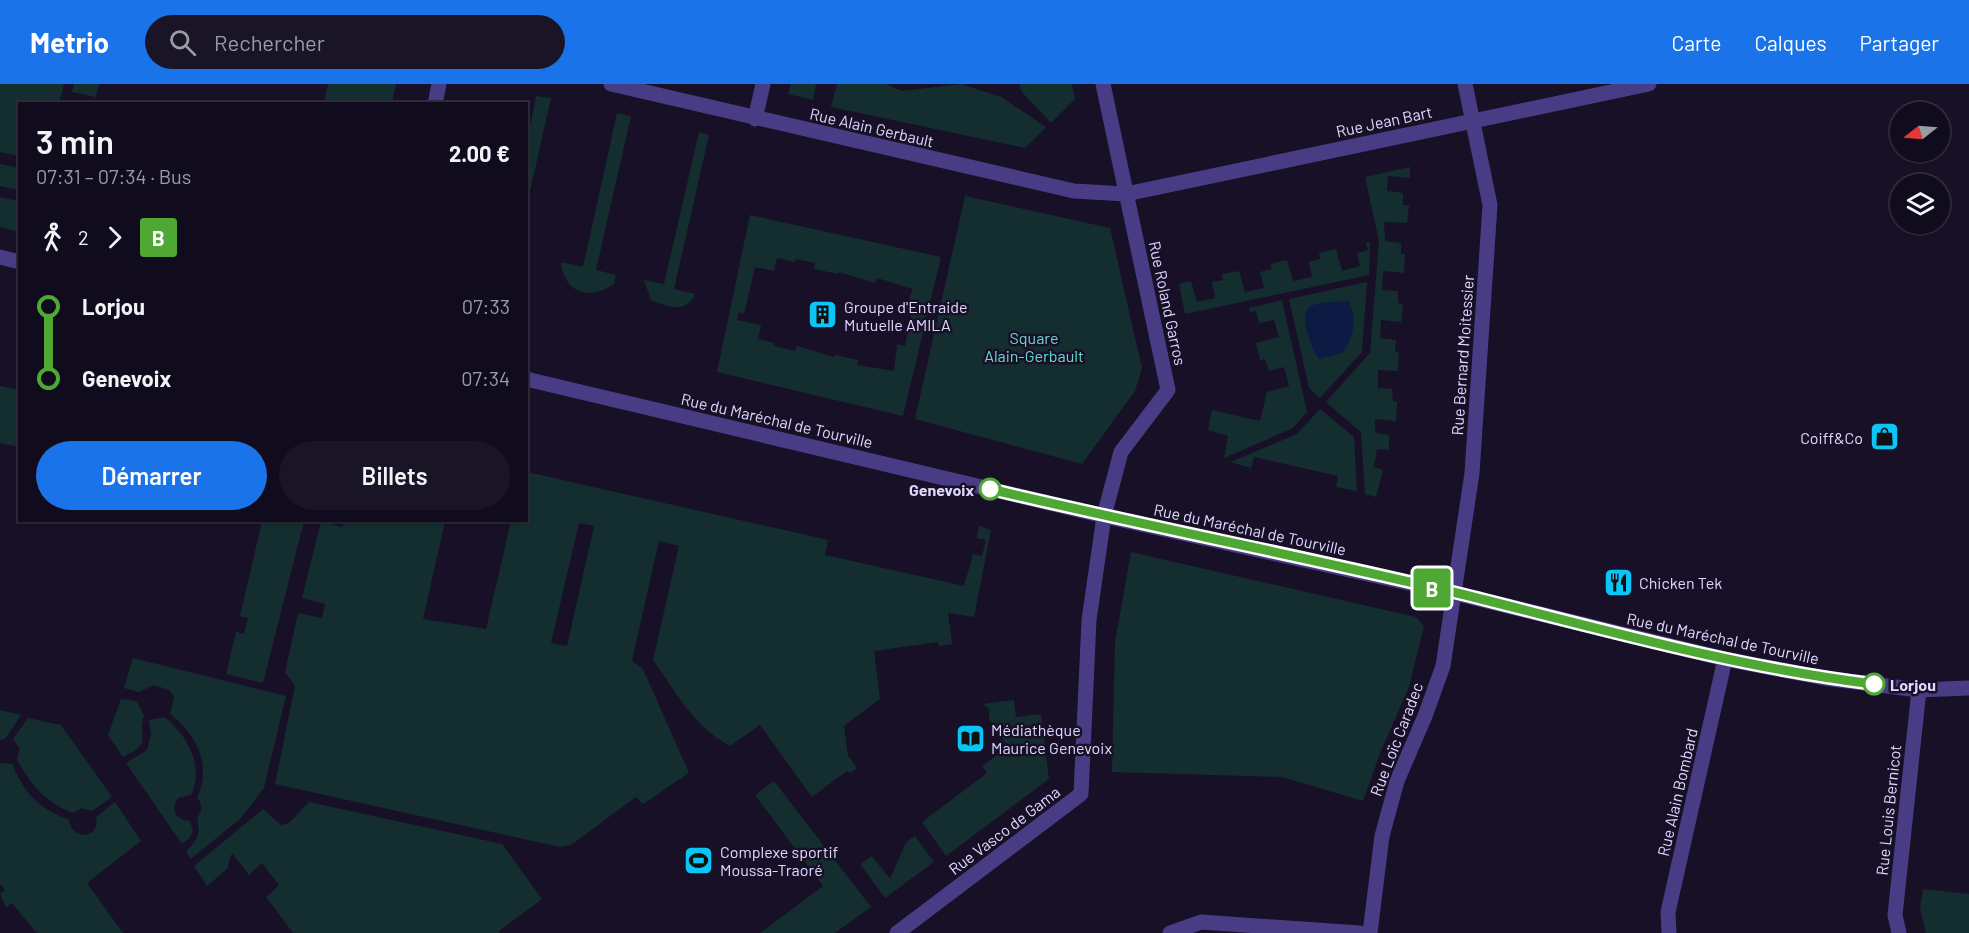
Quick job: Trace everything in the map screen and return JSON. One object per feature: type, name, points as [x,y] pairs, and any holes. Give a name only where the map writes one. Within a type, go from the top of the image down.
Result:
[{"type":"street","points":[[435,102],[439,84]]},
{"type":"street","name":"Rue Alain Gerbault","points":[[611,84],[1074,191],[1126,194]]},
{"type":"street","points":[[755,119],[763,84]]},
{"type":"street","name":"Rue Roland Garros","points":[[1103,84],[1168,390],[1121,452],[1104,516]]},
{"type":"street","name":"Rue Bernard Moitessier","points":[[1454,593],[1472,473],[1490,205],[1465,84]]},
{"type":"street","name":"Rue Jean Bart","points":[[1126,194],[1649,84]]},
{"type":"street","points":[[0,257],[18,262]]},
{"type":"street","name":"Rue du Maréchal de Tourville","points":[[528,379],[1104,516],[1454,593],[1725,659],[1824,678],[1919,690],[1969,688]]},
{"type":"street","name":"Rue Vasco de Gama","points":[[897,933],[1081,794],[1089,620],[1104,516]]},
{"type":"street","name":"Rue Loïc Caradec","points":[[1370,933],[1382,836],[1397,781],[1425,716],[1443,666],[1454,593]]},
{"type":"street","name":"Rue Alain Bombard","points":[[1669,933],[1668,912],[1725,659]]},
{"type":"street","name":"Rue Louis Bernicot","points":[[1899,933],[1895,915],[1919,690]]},
{"type":"street","points":[[1170,933],[1202,922],[1360,933]]},
{"type":"green space","points":[[0,84],[64,84],[59,102],[18,102],[18,156],[0,152]]},
{"type":"green space","points":[[74,84],[99,84],[96,97],[72,92]]},
{"type":"green space","points":[[328,84],[396,84],[392,102],[324,102]]},
{"type":"green space","points":[[791,84],[816,84],[813,100],[788,94]]},
{"type":"green space","points":[[837,84],[886,84],[902,91],[961,84],[1001,97],[1046,127],[1025,148],[831,107]]},
{"type":"green space","points":[[1019,84],[1072,84],[1075,99],[1051,123],[1021,91]]},
{"type":"green space","points":[[536,96],[551,98],[528,201],[528,136]]},
{"type":"green space","points":[[617,113],[631,116],[596,270],[616,275],[614,284],[596,292],[587,293],[573,287],[567,281],[561,262],[583,267]]},
{"type":"green space","points":[[699,132],[709,135],[674,289],[695,294],[687,305],[676,307],[651,300],[644,280],[664,284]]},
{"type":"green space","points":[[0,164],[18,168],[18,190],[0,186]]},
{"type":"green space","points":[[1410,167],[1410,178],[1388,176],[1387,191],[1403,193],[1403,205],[1409,205],[1407,223],[1384,222],[1385,241],[1401,243],[1401,254],[1405,254],[1404,273],[1383,271],[1382,290],[1398,291],[1398,303],[1403,304],[1401,322],[1381,320],[1380,338],[1396,340],[1395,352],[1399,353],[1398,371],[1378,370],[1378,388],[1392,389],[1393,401],[1397,402],[1396,421],[1375,419],[1375,433],[1389,435],[1389,450],[1377,449],[1374,467],[1383,470],[1376,497],[1365,494],[1361,432],[1326,402],[1370,353],[1379,241],[1365,177]]},
{"type":"green space","name":"Square Alain-Gerbault","points":[[965,196],[1110,228],[1142,368],[1135,391],[1082,464],[915,419]]},
{"type":"green space","points":[[0,197],[18,201],[18,232],[0,227]]},
{"type":"green space","points":[[750,215],[941,257],[903,416],[717,372]],"holes":[[[777,258],[795,262],[796,259],[815,263],[814,269],[838,274],[839,272],[875,283],[877,278],[913,289],[903,314],[911,316],[905,346],[897,344],[894,371],[857,365],[858,360],[835,355],[834,357],[797,346],[795,351],[774,346],[774,343],[758,339],[761,325],[737,320],[739,312],[744,314],[755,267],[774,271]]]},
{"type":"green space","points":[[1370,242],[1369,275],[1185,314],[1179,284],[1191,281],[1197,302],[1215,298],[1212,282],[1223,280],[1222,274],[1239,271],[1245,292],[1264,288],[1260,272],[1272,269],[1270,264],[1287,260],[1293,281],[1312,277],[1309,262],[1320,259],[1319,253],[1336,249],[1342,271],[1360,266],[1357,253],[1368,250],[1366,243]]},
{"type":"green space","points":[[1367,282],[1362,352],[1320,398],[1309,388],[1289,299]]},
{"type":"green space","points":[[1282,300],[1307,412],[1293,428],[1224,458],[1228,436],[1208,430],[1212,410],[1260,421],[1267,392],[1289,386],[1284,367],[1269,371],[1265,359],[1260,360],[1256,343],[1279,337],[1274,320],[1259,323],[1256,311],[1250,312],[1249,308]]},
{"type":"green space","points":[[0,386],[18,390],[18,447],[0,443]]},
{"type":"green space","points":[[1320,409],[1354,437],[1357,491],[1336,487],[1338,476],[1254,457],[1251,468],[1231,462],[1297,434]]},
{"type":"green space","points":[[528,472],[828,540],[825,555],[964,586],[973,554],[982,556],[986,540],[977,538],[979,526],[991,530],[974,617],[948,613],[952,644],[939,646],[938,642],[874,651],[880,699],[844,726],[848,756],[857,768],[850,773],[847,771],[812,797],[760,725],[730,746],[717,738],[696,719],[653,660],[679,546],[659,541],[632,661],[643,669],[689,773],[643,804],[636,797],[571,845],[560,847],[275,784],[295,686],[285,672],[298,613],[322,618],[325,604],[302,598],[321,522],[342,527],[344,522],[445,522],[423,619],[486,629],[511,522],[528,522]],"holes":[[[579,523],[594,526],[567,646],[551,643]]]},
{"type":"green space","points":[[262,522],[304,522],[263,683],[226,674],[236,632],[244,634],[248,618],[240,616]]},
{"type":"green space","points":[[1131,552],[1416,617],[1424,626],[1409,687],[1381,751],[1363,801],[1282,777],[1112,772],[1115,642]]},
{"type":"green space","points":[[133,658],[286,696],[264,788],[241,818],[191,859],[186,851],[198,836],[197,818],[201,808],[197,798],[203,774],[199,752],[188,731],[170,714],[174,697],[169,690],[154,685],[139,692],[124,688]]},
{"type":"green space","points":[[121,699],[137,701],[144,716],[142,743],[133,752],[123,757],[108,735]]},
{"type":"green space","points":[[1014,700],[1016,717],[1041,714],[1049,779],[946,856],[922,822],[987,773],[982,766],[1008,747],[989,719],[989,709],[983,704]]},
{"type":"green space","points":[[0,710],[21,715],[6,738],[0,740]]},
{"type":"green space","points":[[165,717],[187,742],[195,762],[195,784],[191,795],[178,798],[174,806],[176,815],[183,820],[190,821],[193,831],[190,838],[182,844],[126,763],[147,750],[151,735],[149,720]]},
{"type":"green space","points":[[28,718],[61,725],[112,797],[92,811],[82,808],[73,813],[55,804],[40,792],[17,760],[20,748],[13,739]]},
{"type":"green space","points":[[0,763],[12,764],[22,784],[34,799],[69,820],[71,827],[80,834],[90,833],[96,824],[96,817],[115,802],[141,841],[87,883],[123,933],[37,933],[12,903],[6,907],[0,894],[5,890],[0,884]]},
{"type":"green space","points":[[774,781],[871,907],[835,933],[760,933],[823,886],[755,795]]},
{"type":"green space","points":[[309,802],[502,844],[542,899],[499,931],[500,933],[293,933],[266,897],[279,885],[262,863],[249,875],[232,853],[227,869],[207,886],[194,866],[263,809],[281,825],[289,823]]},
{"type":"green space","points":[[915,836],[934,862],[885,898],[860,864],[872,856],[890,879],[906,842]]},
{"type":"green space","points":[[1923,889],[1969,894],[1969,933],[1926,933],[1920,908]]},
{"type":"water","points":[[1349,301],[1354,321],[1350,341],[1342,353],[1319,359],[1307,331],[1305,316],[1307,310],[1319,303]]},
{"type":"bus line","name":"B","points":[[990,489],[1454,593],[1725,659],[1824,678],[1874,684]]},
{"type":"place","name":"Groupe d'Entraide Mutuelle AMILA","points":[[823,315]]},
{"type":"place","name":"Coiff&Co","points":[[1884,437]]},
{"type":"place","name":"Genevoix","points":[[990,489]]},
{"type":"place","name":"Chicken Tek","points":[[1618,582]]},
{"type":"place","name":"Lorjou","points":[[1874,684]]},
{"type":"place","name":"Médiathèque Maurice Genevoix","points":[[970,738]]},
{"type":"place","name":"Complexe sportif Moussa-Traoré","points":[[699,860]]}]
